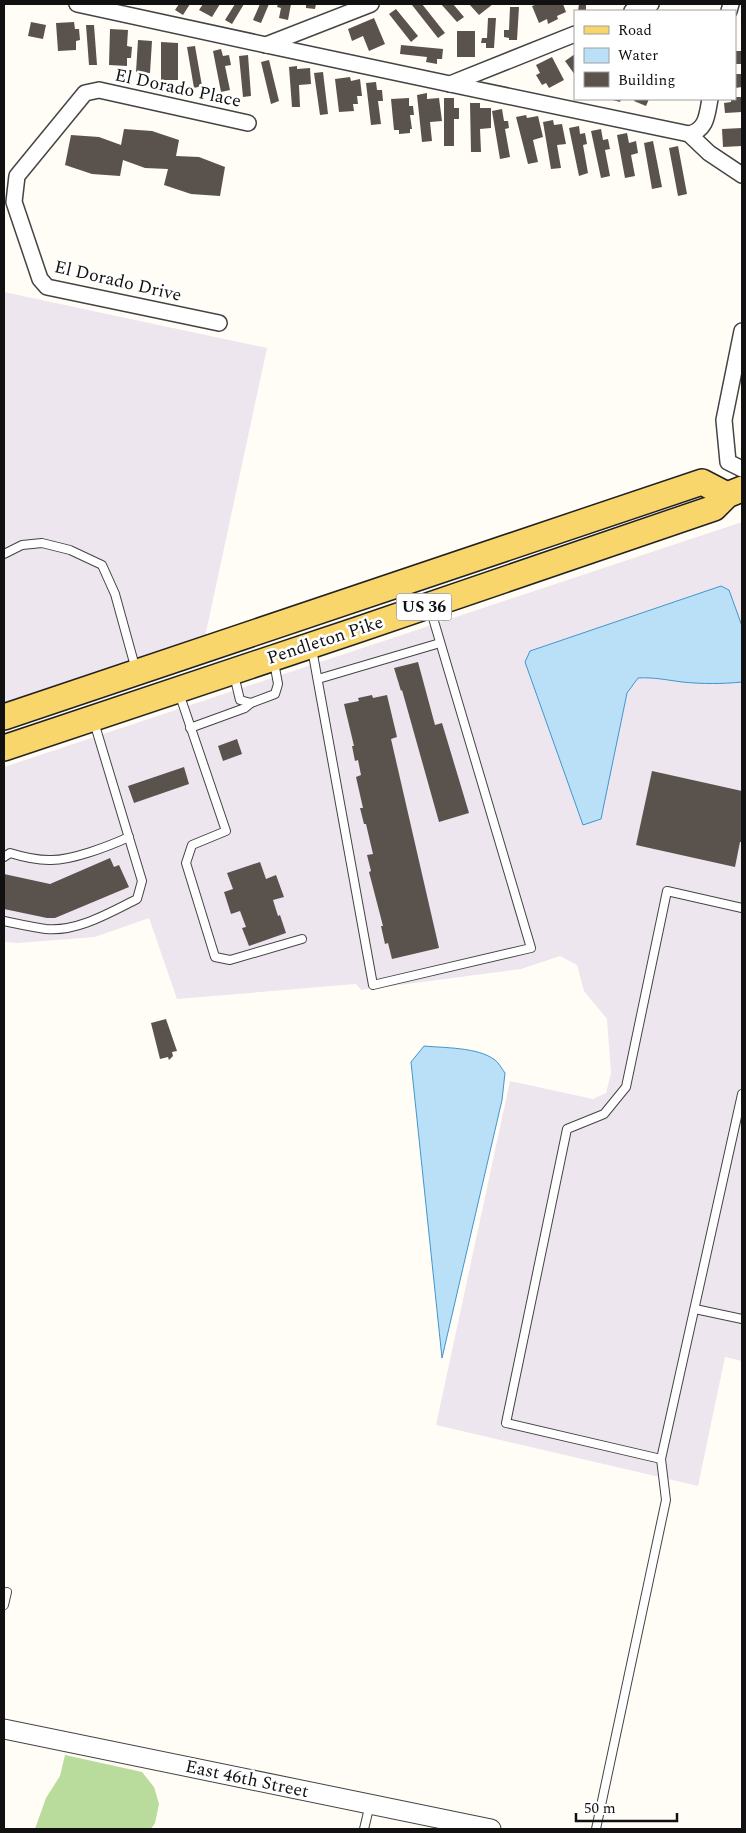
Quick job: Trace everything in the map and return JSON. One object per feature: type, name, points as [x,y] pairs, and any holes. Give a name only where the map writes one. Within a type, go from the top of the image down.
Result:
[{"type":"main road","name":"Pendleton Pike","points":[[4,717],[702,482],[734,492]]},
{"type":"main road","name":"Pendleton Pike","points":[[4,748],[714,508],[734,492]]},
{"type":"street","points":[[77,4],[266,46],[689,134],[698,131],[704,124],[710,100]]},
{"type":"street","points":[[266,46],[371,4]]},
{"type":"street","points":[[635,10],[651,4]]},
{"type":"street","points":[[450,84],[574,34]]},
{"type":"street","name":"El Dorado Place","points":[[9,201],[10,174],[85,93],[99,90],[248,123]]},
{"type":"street","points":[[689,134],[709,153],[742,175]]},
{"type":"street","name":"El Dorado Drive","points":[[9,201],[40,279],[47,287],[218,323]]},
{"type":"street","points":[[742,331],[724,426],[728,462],[742,469]]},
{"type":"street","name":"East 46th Street","points":[[4,1729],[488,1829]]},
{"type":"lane","points":[[4,554],[22,545],[42,543],[70,550],[102,565],[115,594],[137,672]]},
{"type":"lane","points":[[311,645],[373,985],[531,948],[429,605]]},
{"type":"lane","points":[[318,679],[440,643]]},
{"type":"lane","points":[[190,728],[245,708],[251,703],[275,694],[278,684],[272,657]]},
{"type":"lane","points":[[233,670],[240,700],[251,703]]},
{"type":"lane","points":[[178,689],[226,831],[192,845],[186,863],[215,957],[230,960],[302,939]]},
{"type":"lane","points":[[4,922],[47,929],[69,927],[89,921],[137,900],[142,881],[92,718]]},
{"type":"lane","points":[[4,858],[10,852],[29,858],[51,860],[109,846],[129,837]]},
{"type":"lane","points":[[661,1459],[506,1423],[567,1129],[604,1114],[626,1086],[667,891],[742,908]]},
{"type":"lane","points":[[596,1829],[666,1500],[661,1459],[742,1094]]},
{"type":"lane","points":[[695,1309],[742,1319]]},
{"type":"lane","points":[[4,1605],[7,1592]]},
{"type":"lane","points":[[364,1829],[370,1804]]},
{"type":"shaded area","points":[[4,292],[267,348],[205,637],[4,705]]},
{"type":"shaded area","points":[[742,522],[742,1361],[725,1357],[698,1486],[436,1425],[510,1081],[593,1099],[606,1093],[611,1073],[607,1019],[584,991],[577,965],[560,956],[521,969],[361,990],[356,984],[177,999],[149,918],[95,937],[18,943],[4,942],[4,767]]},
{"type":"green space","points":[[65,1755],[142,1772],[154,1787],[159,1804],[155,1823],[151,1829],[35,1829],[46,1798],[60,1776]]},
{"type":"water","points":[[721,586],[729,590],[742,626],[742,682],[697,683],[638,678],[627,693],[601,819],[583,825],[525,662],[530,651]]},
{"type":"water","points":[[424,1046],[470,1050],[480,1053],[495,1060],[505,1073],[502,1100],[442,1358],[411,1062]]},
{"type":"building","points":[[179,4],[190,4],[183,15],[175,10]]},
{"type":"building","points":[[203,4],[220,4],[212,17],[199,10]]},
{"type":"building","points":[[235,4],[244,4],[232,24],[225,20]]},
{"type":"building","points":[[260,4],[269,4],[261,23],[253,20]]},
{"type":"building","points":[[278,4],[291,4],[288,20],[279,18],[281,8],[277,7]]},
{"type":"building","points":[[306,4],[316,4],[315,9],[306,8]]},
{"type":"building","points":[[422,4],[445,33],[438,38],[412,5]]},
{"type":"building","points":[[441,4],[453,4],[464,17],[457,22]]},
{"type":"building","points":[[469,4],[493,4],[479,15]]},
{"type":"building","points":[[538,4],[563,4],[566,12],[557,16],[558,19],[548,24],[547,19],[539,23],[532,6]]},
{"type":"building","points":[[579,4],[586,4],[586,10],[578,10]]},
{"type":"building","points":[[510,7],[519,7],[517,40],[509,40],[509,38],[504,37],[504,30],[509,30]]},
{"type":"building","points":[[396,9],[418,36],[411,42],[389,14]]},
{"type":"building","points":[[374,18],[385,44],[369,51],[363,36],[352,41],[348,29]]},
{"type":"building","points":[[488,18],[496,18],[494,48],[486,48],[486,43],[481,43],[482,38],[487,38]]},
{"type":"building","points":[[31,22],[46,25],[43,39],[28,36]]},
{"type":"building","points":[[74,22],[75,29],[79,29],[80,40],[76,41],[76,50],[58,51],[56,23]]},
{"type":"building","points":[[86,25],[94,25],[97,65],[89,65]]},
{"type":"building","points":[[110,29],[128,30],[127,46],[132,47],[131,58],[127,58],[127,66],[109,65]]},
{"type":"building","points":[[457,31],[475,31],[475,57],[457,57]]},
{"type":"building","points":[[138,40],[152,41],[150,73],[136,72]]},
{"type":"building","points":[[161,42],[178,43],[178,80],[161,80]]},
{"type":"building","points":[[401,45],[443,49],[442,59],[437,59],[437,64],[426,62],[427,57],[400,54]]},
{"type":"building","points":[[195,46],[202,86],[194,88],[187,47]]},
{"type":"building","points":[[221,49],[223,56],[229,55],[231,65],[225,66],[230,90],[221,92],[213,51]]},
{"type":"building","points":[[736,51],[742,51],[742,64],[736,64]]},
{"type":"building","points":[[248,55],[251,96],[243,97],[239,56]]},
{"type":"building","points":[[574,55],[574,74],[565,61]]},
{"type":"building","points":[[552,57],[564,80],[549,88],[546,83],[542,85],[536,75],[540,73],[536,65]]},
{"type":"building","points":[[269,60],[279,101],[271,104],[261,62]]},
{"type":"building","points":[[297,66],[297,69],[310,68],[311,84],[299,85],[300,107],[292,107],[289,67]]},
{"type":"building","points":[[323,72],[328,114],[320,115],[314,73]]},
{"type":"building","points":[[736,74],[742,74],[742,87],[736,88]]},
{"type":"building","points":[[350,77],[351,81],[360,79],[362,96],[357,96],[358,104],[353,104],[354,111],[339,112],[335,79]]},
{"type":"building","points":[[376,82],[377,90],[382,90],[383,101],[378,101],[381,124],[371,125],[366,83]]},
{"type":"building","points":[[427,93],[427,99],[439,98],[442,121],[430,122],[432,141],[422,142],[417,95]]},
{"type":"building","points":[[736,97],[741,97],[742,112],[725,113],[724,103],[731,102],[731,100],[736,100]]},
{"type":"building","points":[[409,98],[409,106],[413,106],[414,115],[410,115],[412,129],[410,129],[410,133],[399,134],[399,130],[394,130],[391,99]]},
{"type":"building","points":[[444,98],[454,98],[454,108],[459,108],[459,119],[454,119],[454,146],[444,146]]},
{"type":"building","points":[[634,100],[649,100],[646,106]]},
{"type":"building","points":[[470,103],[480,103],[480,108],[491,108],[491,128],[480,129],[481,152],[471,152]]},
{"type":"building","points":[[502,109],[504,121],[508,121],[509,128],[505,129],[510,157],[500,159],[492,111]]},
{"type":"building","points":[[526,115],[527,118],[538,116],[543,137],[533,140],[538,162],[528,164],[516,117]]},
{"type":"building","points":[[553,120],[554,125],[562,124],[566,144],[557,145],[561,168],[551,169],[543,122]]},
{"type":"building","points":[[579,126],[580,134],[585,133],[587,144],[583,145],[588,173],[579,176],[569,128]]},
{"type":"building","points":[[742,128],[742,146],[723,147],[722,129]]},
{"type":"building","points":[[124,129],[152,131],[179,140],[176,156],[199,157],[225,167],[220,196],[191,194],[164,185],[168,169],[145,168],[123,160],[120,176],[92,174],[65,165],[71,135],[99,137],[121,145]]},
{"type":"building","points":[[601,129],[603,140],[608,139],[610,149],[605,150],[610,176],[601,178],[591,131]]},
{"type":"building","points":[[627,133],[629,143],[636,141],[638,153],[631,155],[635,176],[625,178],[617,135]]},
{"type":"building","points":[[653,141],[662,187],[652,189],[644,143]]},
{"type":"building","points":[[678,146],[687,194],[678,196],[669,148]]},
{"type":"building","points":[[418,662],[435,725],[442,723],[469,813],[439,822],[402,690],[394,668]]},
{"type":"building","points":[[372,695],[373,698],[387,695],[397,737],[391,739],[439,948],[392,959],[388,943],[385,944],[381,926],[383,926],[369,872],[371,871],[367,855],[373,854],[360,808],[363,808],[356,777],[361,775],[358,760],[355,761],[352,746],[354,746],[344,704],[359,701],[358,698]]},
{"type":"building","points":[[237,739],[242,754],[223,761],[218,746]]},
{"type":"building","points":[[184,767],[189,784],[134,803],[128,786]]},
{"type":"building","points":[[652,771],[742,791],[742,842],[740,842],[735,867],[636,845]]},
{"type":"building","points":[[110,858],[114,867],[119,865],[129,887],[55,918],[4,909],[4,874],[50,884]]},
{"type":"building","points":[[260,862],[266,879],[276,875],[284,897],[273,900],[286,933],[249,946],[242,928],[246,927],[240,911],[231,914],[224,892],[233,889],[227,873]]},
{"type":"building","points":[[166,1019],[177,1051],[172,1052],[173,1056],[169,1060],[168,1057],[160,1059],[151,1023]]}]
